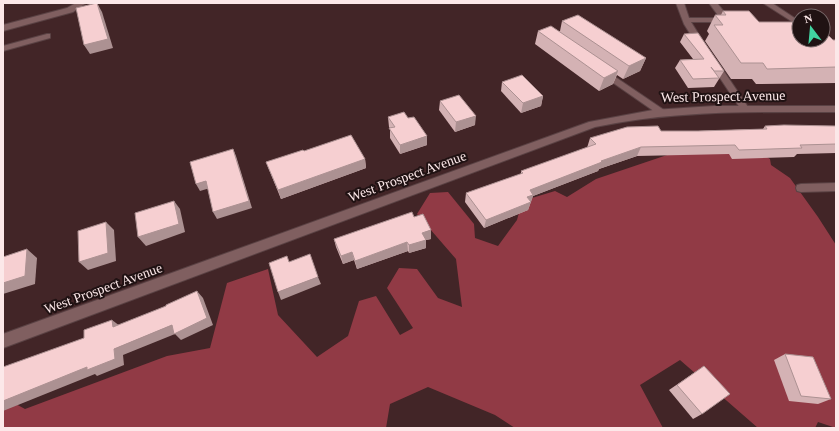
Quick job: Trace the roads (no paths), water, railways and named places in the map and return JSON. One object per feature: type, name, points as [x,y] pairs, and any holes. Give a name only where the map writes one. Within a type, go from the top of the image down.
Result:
[{"type":"street","points":[[3,28],[70,10],[82,3]]},
{"type":"street","name":"West Prospect Avenue","points":[[3,341],[592,124],[620,117],[661,112],[745,109],[836,109]]},
{"type":"lane","points":[[680,3],[687,20],[745,109]]},
{"type":"lane","points":[[687,20],[721,20],[724,18],[713,3]]},
{"type":"lane","points":[[767,3],[791,19]]},
{"type":"lane","points":[[3,49],[47,36]]},
{"type":"lane","points":[[593,64],[661,112]]},
{"type":"lane","points":[[801,188],[836,187]]}]
